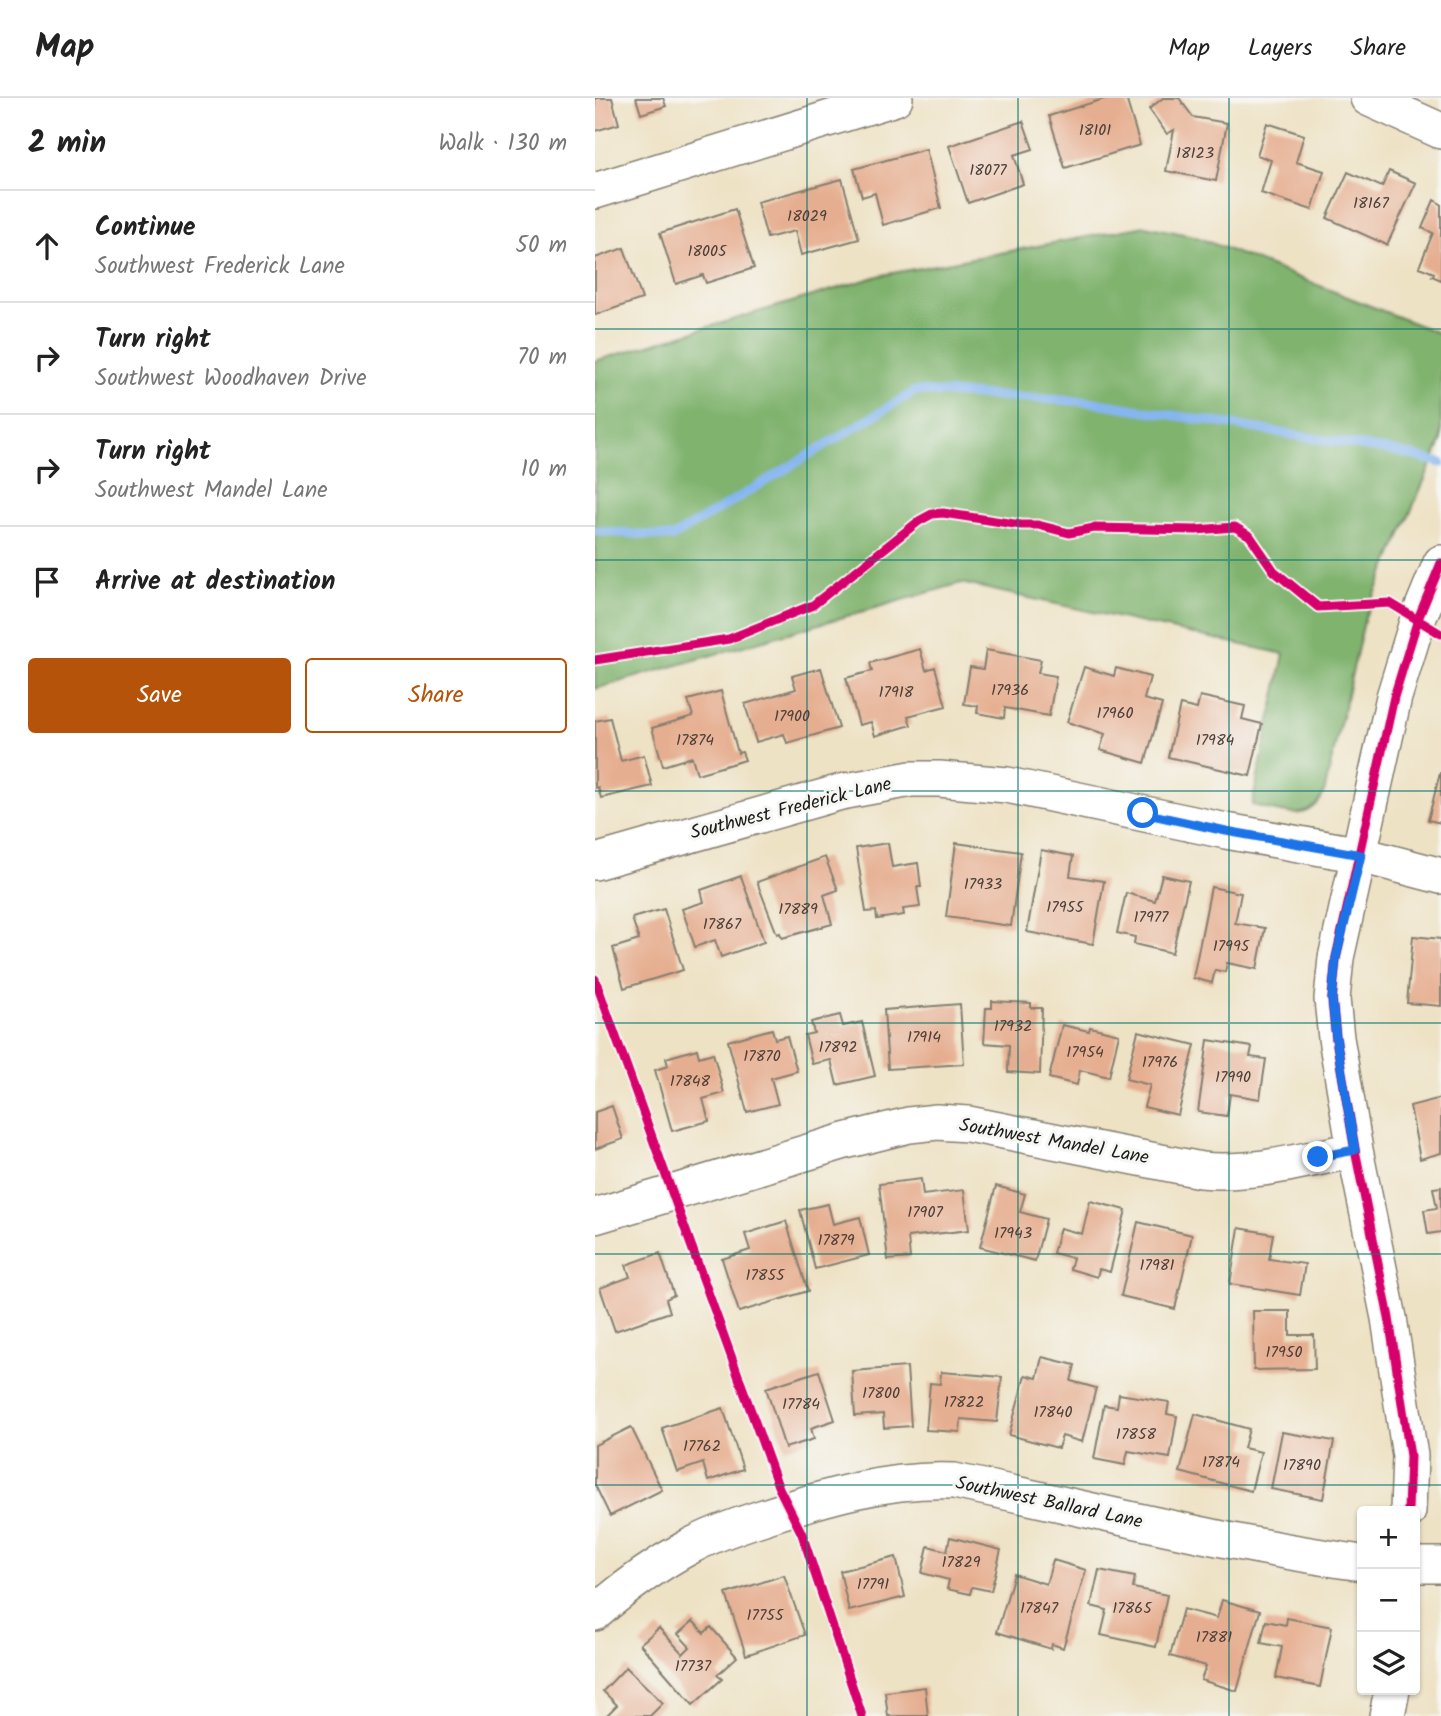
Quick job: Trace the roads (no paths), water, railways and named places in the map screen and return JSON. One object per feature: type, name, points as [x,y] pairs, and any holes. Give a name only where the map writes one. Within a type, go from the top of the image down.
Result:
[{"type":"street","points":[[595,191],[895,98]]},
{"type":"street","points":[[1368,98],[1441,131]]},
{"type":"street","points":[[1408,1506],[1410,1456],[1389,1318],[1355,1150],[1332,999],[1336,958],[1403,666],[1417,619],[1441,563]]},
{"type":"street","name":"Southwest Frederick Lane","points":[[595,862],[841,792],[911,779],[925,779],[1007,785],[1226,831],[1361,855],[1441,876]]},
{"type":"street","name":"Southwest Mandel Lane","points":[[595,1216],[845,1141],[909,1125],[937,1122],[968,1124],[1201,1170],[1229,1173],[1252,1171],[1355,1150]]},
{"type":"street","name":"Southwest Ballard Lane","points":[[595,1613],[656,1566],[689,1546],[725,1530],[789,1508],[857,1490],[920,1479],[954,1481],[1193,1535],[1287,1553],[1357,1562]]},
{"type":"street","points":[[1420,1565],[1441,1565]]},
{"type":"street","points":[[1387,1716],[1391,1695]]},
{"type":"waterway","points":[[595,531],[673,537],[915,391],[1092,402],[1398,452],[1441,463]]}]
